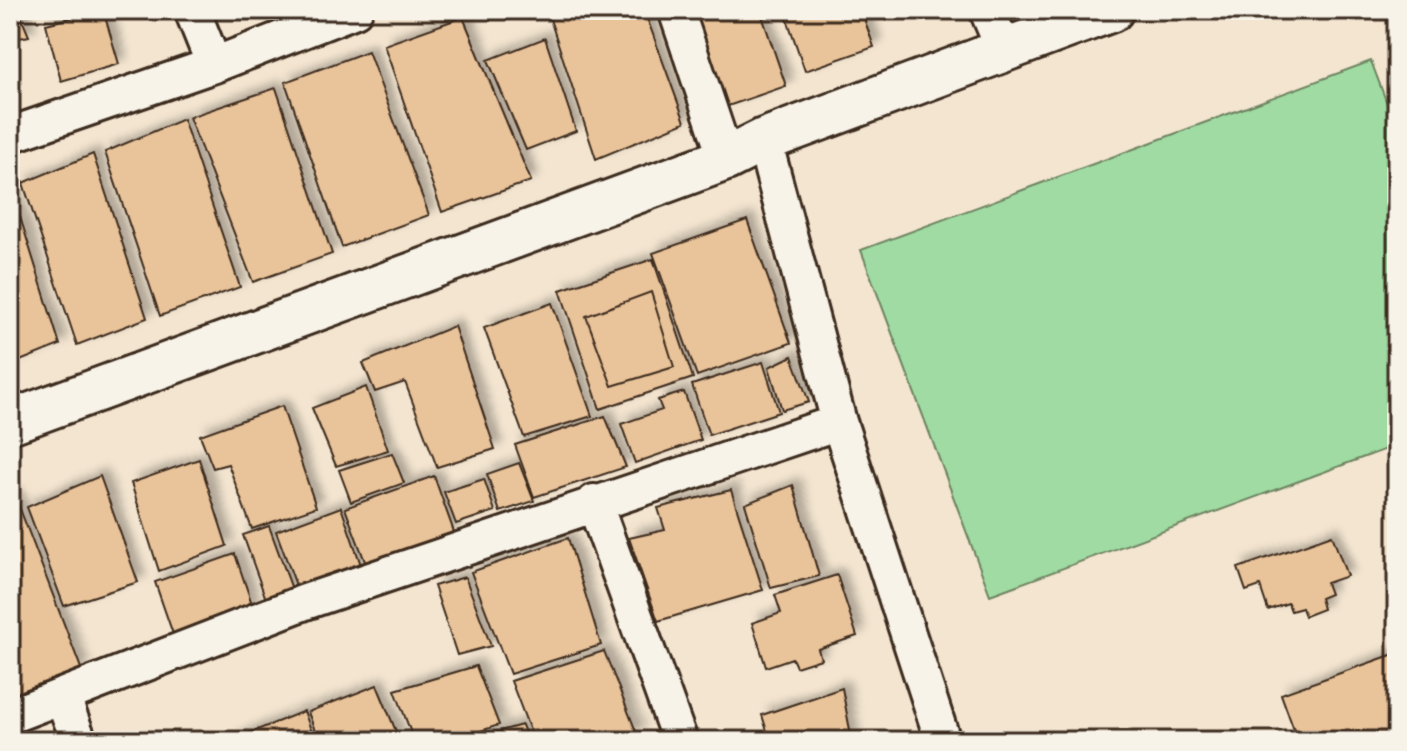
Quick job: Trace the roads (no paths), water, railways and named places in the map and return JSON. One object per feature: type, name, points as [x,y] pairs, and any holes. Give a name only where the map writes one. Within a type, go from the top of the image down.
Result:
[{"type":"street","points":[[192,10],[214,65]]},
{"type":"street","points":[[10,135],[214,65],[355,10]]},
{"type":"street","points":[[676,10],[726,159]]},
{"type":"street","points":[[987,10],[1004,50]]},
{"type":"street","points":[[10,422],[726,159],[764,140],[1112,10]]},
{"type":"street","points":[[764,140],[839,422],[943,741]]},
{"type":"street","points":[[10,716],[305,602],[594,502],[839,422]]},
{"type":"street","points":[[594,502],[680,741]]},
{"type":"street","points":[[62,696],[79,741]]}]
